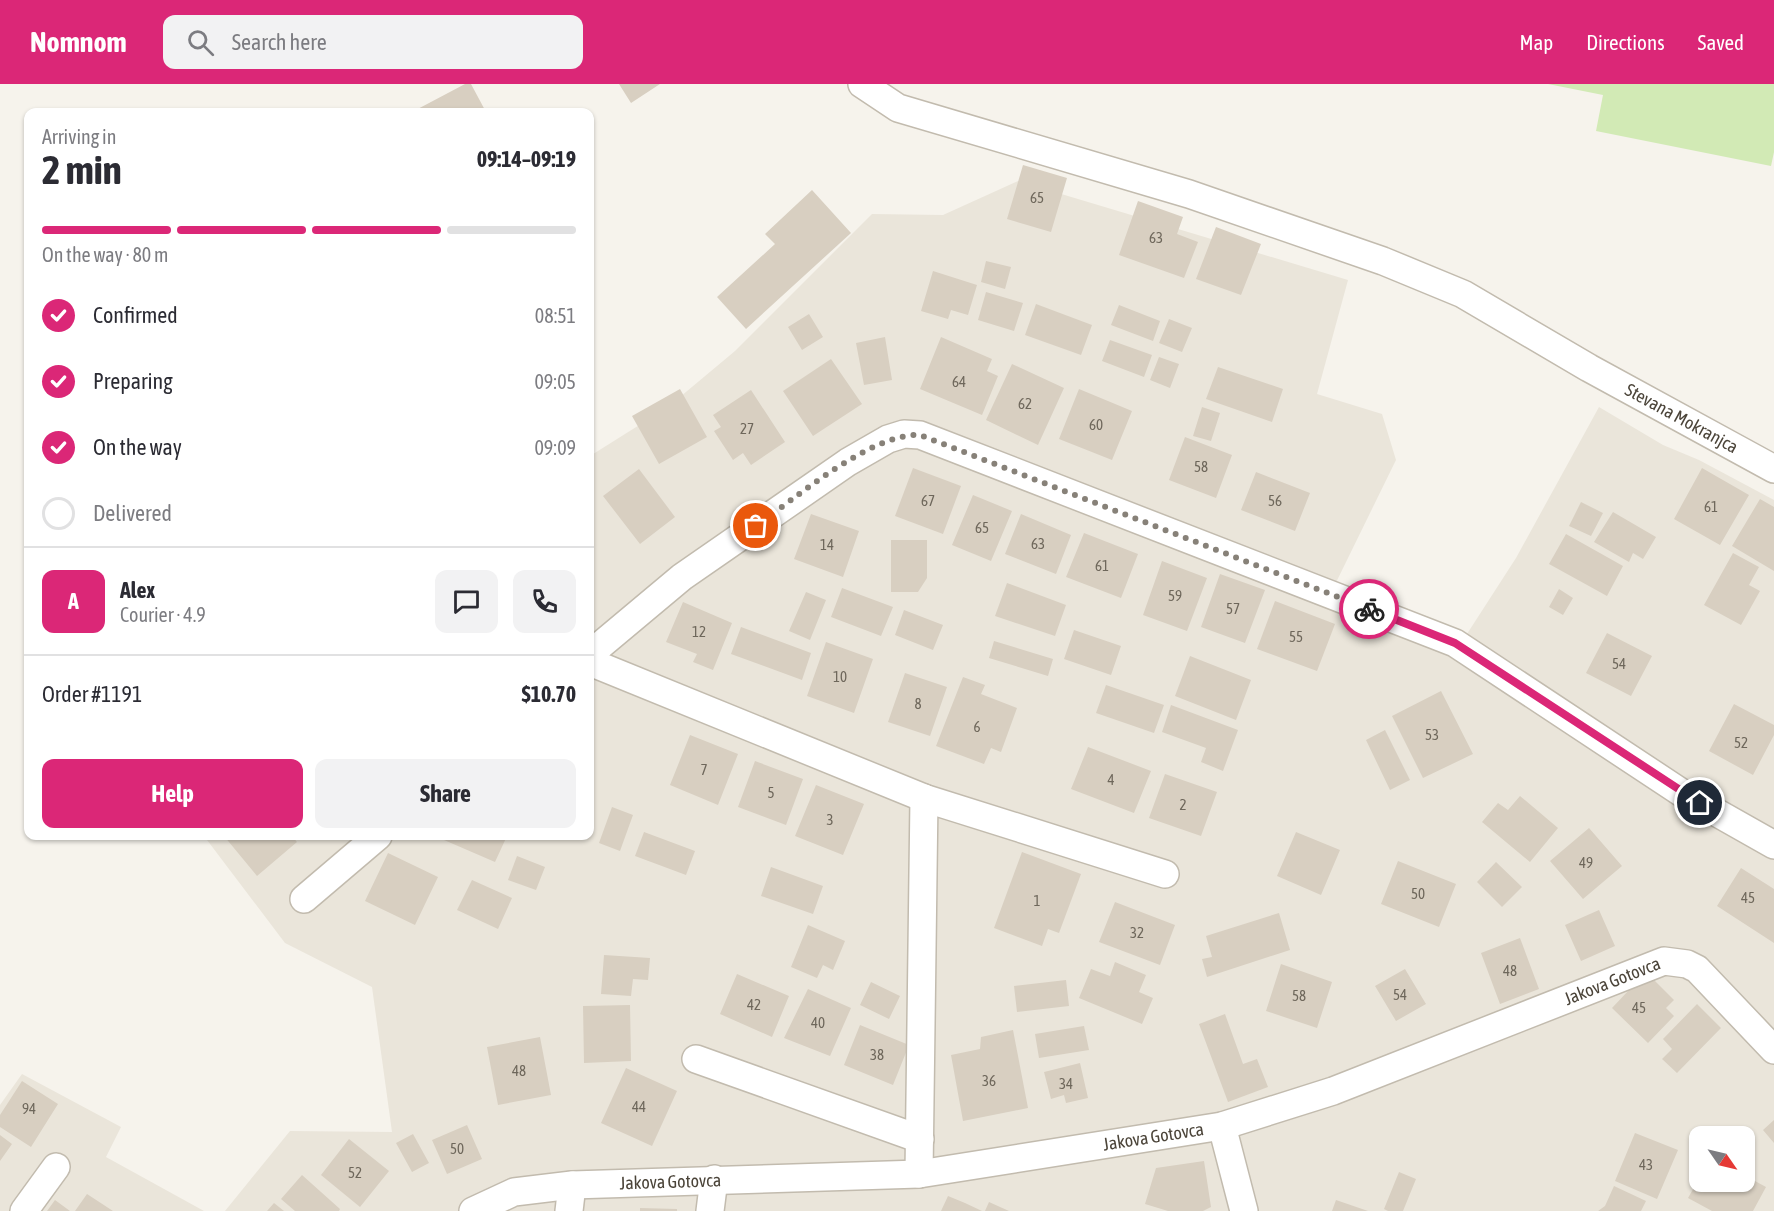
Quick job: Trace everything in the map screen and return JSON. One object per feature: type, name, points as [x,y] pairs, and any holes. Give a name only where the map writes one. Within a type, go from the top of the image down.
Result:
[{"type":"street","name":"Stevana Mokranjca","points":[[862,84],[898,108],[1189,194],[1383,261],[1463,294],[1589,368],[1774,469]]},
{"type":"street","points":[[594,651],[682,577],[848,462],[888,439],[904,434],[920,435],[1455,643],[1682,793],[1774,845]]},
{"type":"street","points":[[594,664],[924,798],[1165,874]]},
{"type":"street","points":[[919,1174],[924,798]]},
{"type":"street","points":[[304,899],[373,840]]},
{"type":"street","name":"Jakova Gotovca","points":[[474,1211],[514,1192],[572,1185],[919,1174],[1222,1126],[1333,1091],[1664,961],[1687,964],[1697,969],[1774,1050]]},
{"type":"street","points":[[696,1059],[920,1139]]},
{"type":"street","points":[[1222,1126],[1244,1211]]},
{"type":"street","points":[[24,1211],[56,1167]]},
{"type":"street","points":[[710,1211],[714,1179]]},
{"type":"street","points":[[569,1211],[572,1185]]},
{"type":"shaded area","points":[[1018,181],[1348,280],[1317,394],[1382,414],[1396,460],[1324,607],[1456,651],[1516,558],[1599,407],[1663,445],[1699,460],[1774,500],[1774,1211],[225,1211],[290,1131],[392,1132],[372,987],[285,943],[207,840],[594,840],[594,453],[668,407],[735,351],[872,214],[943,215]]},
{"type":"shaded area","points":[[22,1074],[121,1127],[106,1157],[204,1211],[0,1211],[0,1105]]},
{"type":"green space","points":[[1548,84],[1774,84],[1774,152],[1771,166],[1596,131],[1603,95]]},
{"type":"building","points":[[465,84],[471,84],[484,108],[420,108]]},
{"type":"building","points":[[619,84],[660,84],[631,103]]},
{"type":"building","points":[[1023,165],[1067,178],[1051,232],[1007,219]]},
{"type":"building","points":[[812,190],[851,233],[746,329],[717,297],[775,244],[765,234]]},
{"type":"building","points":[[1138,201],[1183,217],[1177,234],[1198,242],[1184,278],[1119,255]]},
{"type":"building","points":[[1216,227],[1261,244],[1241,295],[1196,279]]},
{"type":"building","points":[[986,261],[1011,267],[1005,289],[981,282]]},
{"type":"building","points":[[933,271],[977,285],[968,315],[951,310],[948,319],[921,311]]},
{"type":"building","points":[[986,292],[1023,303],[1014,331],[978,320]]},
{"type":"building","points":[[1036,304],[1092,325],[1081,355],[1025,335]]},
{"type":"building","points":[[1119,305],[1160,321],[1153,341],[1111,325]]},
{"type":"building","points":[[809,314],[823,337],[802,350],[788,327]]},
{"type":"building","points":[[1169,319],[1192,328],[1182,352],[1159,343]]},
{"type":"building","points":[[885,337],[892,380],[864,385],[856,343]]},
{"type":"building","points":[[941,337],[992,359],[987,371],[998,376],[982,415],[920,389]]},
{"type":"building","points":[[1110,340],[1152,355],[1144,377],[1102,361]]},
{"type":"building","points":[[1159,357],[1179,364],[1170,388],[1150,380]]},
{"type":"building","points":[[831,359],[862,404],[813,436],[783,391]]},
{"type":"building","points":[[1012,364],[1064,388],[1038,445],[986,420]]},
{"type":"building","points":[[1218,367],[1283,389],[1272,422],[1206,399]]},
{"type":"building","points":[[680,389],[707,437],[659,464],[632,416]]},
{"type":"building","points":[[1079,389],[1132,411],[1112,460],[1059,439]]},
{"type":"building","points":[[751,390],[785,442],[751,465],[743,453],[733,460],[714,431],[721,427],[713,415]]},
{"type":"building","points":[[1202,407],[1220,413],[1211,441],[1193,436]]},
{"type":"building","points":[[1185,437],[1232,455],[1216,498],[1169,480]]},
{"type":"building","points":[[913,468],[961,486],[943,534],[895,516]]},
{"type":"building","points":[[1702,468],[1749,495],[1720,545],[1674,519]]},
{"type":"building","points":[[639,469],[675,517],[640,544],[603,496]]},
{"type":"building","points":[[1256,472],[1310,493],[1295,531],[1241,510]]},
{"type":"building","points":[[973,495],[1012,511],[991,561],[952,545]]},
{"type":"building","points":[[1760,499],[1774,507],[1774,571],[1732,546]]},
{"type":"building","points":[[1581,502],[1603,513],[1591,536],[1569,526]]},
{"type":"building","points":[[1613,512],[1656,537],[1643,559],[1633,553],[1629,562],[1594,542]]},
{"type":"building","points":[[811,514],[859,531],[843,577],[794,559]]},
{"type":"building","points":[[1021,514],[1071,535],[1056,574],[1005,554]]},
{"type":"building","points":[[1084,533],[1138,554],[1121,598],[1066,577]]},
{"type":"building","points":[[1566,534],[1623,566],[1607,596],[1549,564]]},
{"type":"building","points":[[891,540],[927,540],[927,578],[918,592],[891,592]]},
{"type":"building","points":[[1733,553],[1759,567],[1749,585],[1760,591],[1741,625],[1704,605]]},
{"type":"building","points":[[1162,561],[1207,578],[1187,631],[1143,615]]},
{"type":"building","points":[[1220,574],[1265,590],[1245,643],[1201,627]]},
{"type":"building","points":[[1007,583],[1066,605],[1055,636],[995,616]]},
{"type":"building","points":[[842,588],[893,607],[881,636],[831,617]]},
{"type":"building","points":[[1559,589],[1573,598],[1563,615],[1549,607]]},
{"type":"building","points":[[806,592],[826,600],[810,640],[789,631]]},
{"type":"building","points":[[1275,601],[1335,624],[1317,671],[1257,649]]},
{"type":"building","points":[[683,602],[732,623],[713,670],[693,662],[697,654],[666,642]]},
{"type":"building","points":[[904,610],[943,625],[933,650],[895,635]]},
{"type":"building","points":[[741,627],[811,653],[802,680],[731,654]]},
{"type":"building","points":[[1074,630],[1121,646],[1111,675],[1064,659]]},
{"type":"building","points":[[1607,633],[1652,656],[1631,696],[1586,673]]},
{"type":"building","points":[[994,641],[1053,659],[1048,676],[989,658]]},
{"type":"building","points":[[826,642],[873,659],[854,713],[807,696]]},
{"type":"building","points":[[1190,656],[1251,680],[1236,720],[1175,696]]},
{"type":"building","points":[[905,673],[947,687],[930,736],[888,722]]},
{"type":"building","points":[[963,677],[985,685],[981,694],[1017,708],[1001,752],[991,748],[984,764],[936,746]]},
{"type":"building","points":[[1106,685],[1164,705],[1154,733],[1096,713]]},
{"type":"building","points":[[1441,691],[1473,754],[1423,778],[1392,716]]},
{"type":"building","points":[[1734,704],[1774,725],[1774,735],[1753,775],[1709,751]]},
{"type":"building","points":[[1171,705],[1238,730],[1223,771],[1201,762],[1206,748],[1162,732]]},
{"type":"building","points":[[1385,730],[1410,780],[1390,790],[1366,740]]},
{"type":"building","points":[[690,735],[738,754],[718,805],[670,785]]},
{"type":"building","points":[[1088,747],[1151,771],[1134,813],[1071,789]]},
{"type":"building","points":[[755,761],[803,779],[786,825],[738,807]]},
{"type":"building","points":[[1165,774],[1217,792],[1201,836],[1149,818]]},
{"type":"building","points":[[816,785],[864,804],[843,855],[795,836]]},
{"type":"building","points":[[1520,796],[1558,828],[1530,862],[1482,822],[1498,803],[1508,810]]},
{"type":"building","points":[[612,807],[633,815],[620,851],[599,843]]},
{"type":"building","points":[[1589,828],[1622,866],[1583,899],[1550,861]]},
{"type":"building","points":[[644,832],[695,851],[686,875],[635,856]]},
{"type":"building","points":[[1296,832],[1340,850],[1321,895],[1277,876]]},
{"type":"building","points":[[227,840],[295,840],[297,842],[257,876]]},
{"type":"building","points":[[444,840],[505,840],[495,862]]},
{"type":"building","points":[[1022,852],[1081,874],[1059,933],[1048,929],[1042,946],[994,928]]},
{"type":"building","points":[[388,853],[438,877],[415,925],[365,901]]},
{"type":"building","points":[[517,856],[545,867],[536,890],[508,880]]},
{"type":"building","points":[[1398,861],[1456,884],[1439,927],[1381,904]]},
{"type":"building","points":[[1496,862],[1522,887],[1502,907],[1477,882]]},
{"type":"building","points":[[771,867],[823,886],[813,914],[761,896]]},
{"type":"building","points":[[1741,868],[1774,889],[1774,943],[1717,906]]},
{"type":"building","points":[[472,880],[512,898],[498,929],[457,910]]},
{"type":"building","points":[[1115,902],[1175,925],[1160,965],[1099,942]]},
{"type":"building","points":[[1599,910],[1615,946],[1581,961],[1565,925]]},
{"type":"building","points":[[1279,913],[1290,950],[1207,977],[1202,959],[1212,957],[1206,936]]},
{"type":"building","points":[[808,925],[845,941],[833,970],[823,965],[817,978],[791,967]]},
{"type":"building","points":[[1520,938],[1539,989],[1500,1004],[1481,953]]},
{"type":"building","points":[[604,955],[650,958],[648,980],[633,979],[631,996],[601,994]]},
{"type":"building","points":[[1115,962],[1146,975],[1139,992],[1153,998],[1142,1024],[1079,998],[1091,969],[1110,976]]},
{"type":"building","points":[[1281,964],[1332,982],[1317,1028],[1266,1011]]},
{"type":"building","points":[[1405,969],[1426,1004],[1396,1021],[1375,986]]},
{"type":"building","points":[[1646,972],[1674,1000],[1666,1008],[1674,1016],[1648,1043],[1612,1008]]},
{"type":"building","points":[[737,974],[789,996],[772,1037],[720,1014]]},
{"type":"building","points":[[1066,980],[1069,1006],[1017,1012],[1014,986]]},
{"type":"building","points":[[871,982],[900,996],[889,1019],[860,1005]]},
{"type":"building","points":[[808,989],[851,1008],[830,1056],[784,1038]]},
{"type":"building","points":[[1697,1004],[1721,1028],[1677,1073],[1662,1059],[1672,1049],[1663,1039]]},
{"type":"building","points":[[630,1005],[631,1061],[584,1063],[583,1006]]},
{"type":"building","points":[[1225,1014],[1243,1064],[1257,1059],[1268,1087],[1228,1102],[1199,1024]]},
{"type":"building","points":[[860,1025],[909,1045],[893,1085],[844,1065]]},
{"type":"building","points":[[1084,1026],[1089,1050],[1039,1058],[1035,1034]]},
{"type":"building","points":[[1013,1030],[1028,1108],[963,1121],[951,1055],[980,1049],[981,1037]]},
{"type":"building","points":[[540,1037],[551,1095],[498,1105],[487,1047]]},
{"type":"building","points":[[1080,1063],[1088,1098],[1066,1103],[1064,1095],[1051,1099],[1044,1072]]},
{"type":"building","points":[[626,1068],[677,1091],[652,1146],[601,1123]]},
{"type":"building","points":[[22,1081],[58,1104],[31,1147],[0,1127],[0,1115]]},
{"type":"building","points":[[1774,1120],[1774,1143],[1763,1130]]},
{"type":"building","points":[[467,1125],[482,1159],[447,1174],[432,1140]]},
{"type":"building","points":[[1635,1133],[1678,1150],[1657,1199],[1615,1181]]},
{"type":"building","points":[[413,1134],[429,1163],[412,1172],[396,1143]]},
{"type":"building","points":[[0,1135],[12,1144],[0,1161]]},
{"type":"building","points":[[349,1139],[389,1171],[360,1207],[321,1175]]},
{"type":"building","points":[[1204,1161],[1211,1207],[1203,1211],[1168,1211],[1145,1204],[1156,1168]]},
{"type":"building","points":[[1399,1172],[1416,1179],[1403,1211],[1388,1211],[1384,1209]]},
{"type":"building","points":[[302,1175],[340,1209],[339,1211],[295,1211],[281,1199]]},
{"type":"building","points":[[1755,1181],[1766,1187],[1753,1211],[1712,1211],[1688,1198],[1691,1192],[1755,1192]]},
{"type":"building","points":[[1614,1186],[1646,1201],[1641,1211],[1598,1211],[1605,1206]]},
{"type":"building","points":[[87,1194],[113,1211],[75,1211]]},
{"type":"building","points":[[948,1196],[965,1203],[982,1211],[941,1211]]},
{"type":"building","points":[[55,1200],[70,1211],[47,1211]]},
{"type":"building","points":[[1336,1200],[1368,1211],[1332,1211]]},
{"type":"building","points":[[989,1202],[1009,1211],[985,1211]]},
{"type":"building","points":[[274,1203],[284,1211],[267,1211]]},
{"type":"building","points":[[640,1208],[677,1209],[677,1211],[640,1211]]},
{"type":"way so far","points":[[756,526],[848,462],[888,439],[904,434],[920,435],[1369,609]]},
{"type":"route","points":[[1369,609],[1455,643],[1700,803]]}]
